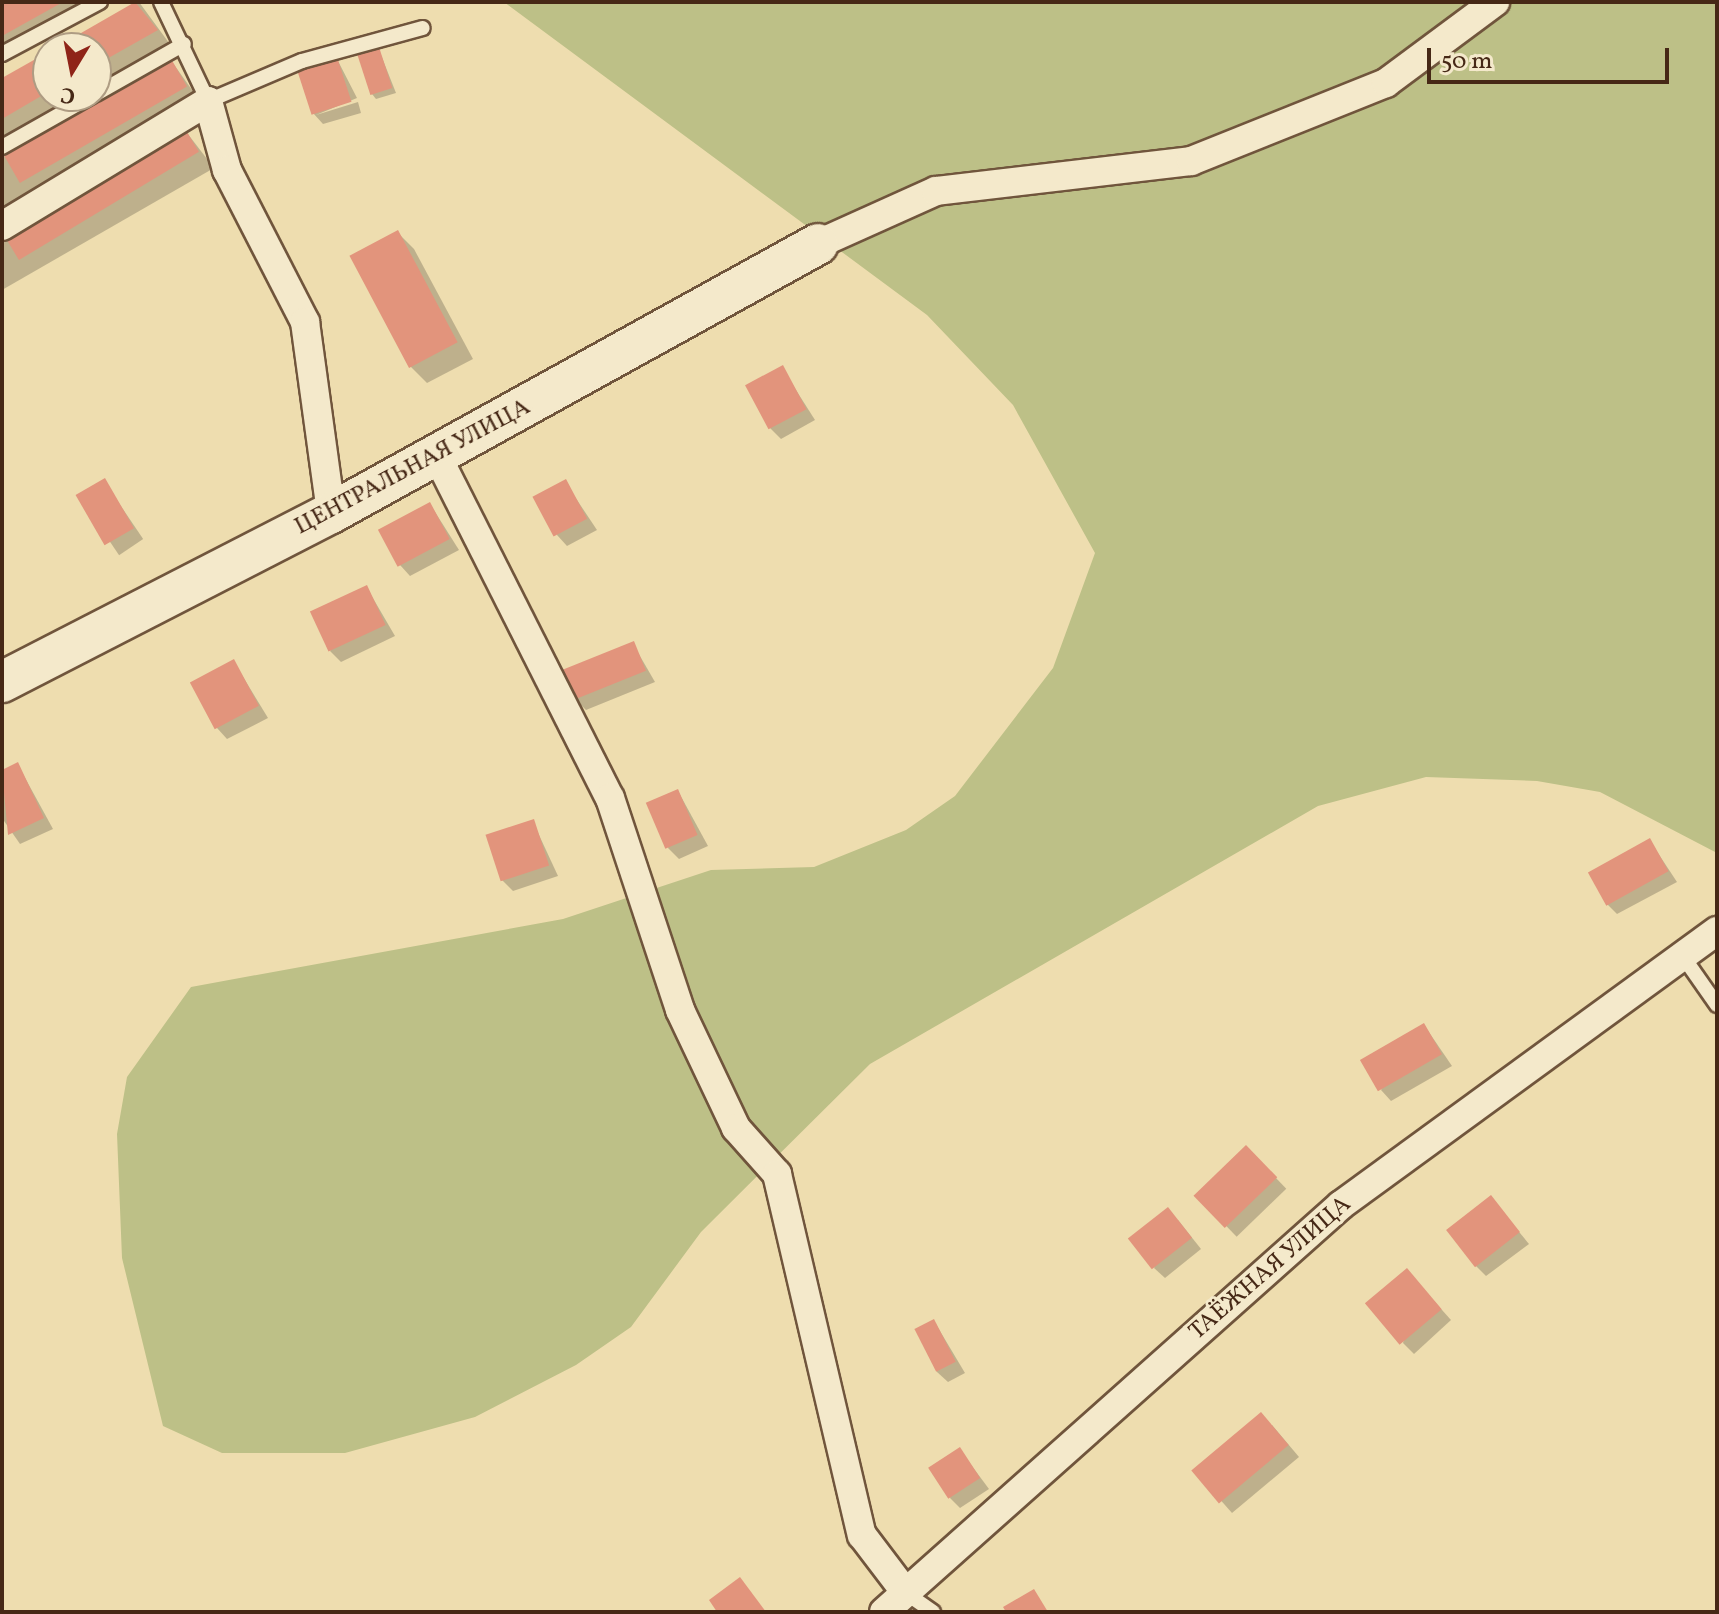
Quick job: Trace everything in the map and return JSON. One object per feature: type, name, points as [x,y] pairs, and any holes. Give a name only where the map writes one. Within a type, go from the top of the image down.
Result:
[{"type":"street","points":[[818,244],[936,191],[1191,161],[1386,83],[1495,2]]},
{"type":"street","points":[[2,226],[208,101],[227,170],[305,322],[331,513]]},
{"type":"street","name":"ЦЕНТРАЛЬНАЯ УЛИЦА","points":[[2,682],[331,513],[818,244]]},
{"type":"street","points":[[437,456],[610,798],[680,1010],[717,1089],[736,1128],[777,1174],[862,1535],[906,1593]]},
{"type":"street","name":"ТАЁЖНАЯ УЛИЦА","points":[[884,1612],[1341,1205],[1717,931]]},
{"type":"lane","points":[[2,54],[100,2]]},
{"type":"lane","points":[[161,2],[184,44],[208,101],[302,61],[423,28]]},
{"type":"lane","points":[[112,85],[184,44]]},
{"type":"lane","points":[[2,147],[64,112]]},
{"type":"lane","points":[[1682,955],[1717,1005]]},
{"type":"lane","points":[[906,1593],[933,1612]]},
{"type":"green space","points":[[504,2],[1717,2],[1717,853],[1600,792],[1537,781],[1426,777],[1318,806],[870,1064],[701,1232],[631,1327],[576,1365],[475,1417],[345,1453],[222,1453],[163,1426],[122,1258],[117,1134],[127,1077],[191,987],[563,919],[711,870],[814,867],[906,830],[955,796],[1053,668],[1095,553],[1013,405],[927,315]]},
{"type":"building","points":[[2,2],[63,2],[2,36]]},
{"type":"building","points":[[135,2],[158,30],[112,56],[112,32],[83,32]]},
{"type":"building","points":[[379,47],[392,88],[370,95],[357,54]]},
{"type":"building","points":[[170,57],[187,86],[20,183],[3,154],[75,112],[112,112],[112,90]]},
{"type":"building","points":[[337,57],[352,102],[312,115],[297,70]]},
{"type":"building","points":[[32,61],[32,101],[2,119],[2,78]]},
{"type":"building","points":[[184,127],[199,152],[19,260],[4,235]]},
{"type":"building","points":[[398,230],[458,342],[409,368],[349,256]]},
{"type":"building","points":[[783,365],[806,409],[769,429],[745,385]]},
{"type":"building","points":[[105,478],[134,528],[105,545],[76,495]]},
{"type":"building","points":[[566,479],[587,519],[554,537],[532,497]]},
{"type":"building","points":[[430,502],[450,539],[398,567],[378,530]]},
{"type":"building","points":[[367,585],[386,625],[328,652],[310,612]]},
{"type":"building","points":[[634,641],[646,671],[573,700],[561,671]]},
{"type":"building","points":[[234,659],[259,706],[215,729],[190,682]]},
{"type":"building","points":[[18,762],[44,818],[8,835],[2,770]]},
{"type":"building","points":[[678,789],[698,835],[665,849],[646,803]]},
{"type":"building","points":[[534,819],[549,866],[501,881],[485,835]]},
{"type":"building","points":[[1650,838],[1668,871],[1606,906],[1588,872]]},
{"type":"building","points":[[1424,1023],[1442,1054],[1378,1091],[1360,1060]]},
{"type":"building","points":[[1246,1145],[1277,1177],[1225,1228],[1193,1196]]},
{"type":"building","points":[[1491,1195],[1520,1232],[1475,1267],[1446,1230]]},
{"type":"building","points":[[1168,1207],[1192,1238],[1152,1269],[1128,1238]]},
{"type":"building","points":[[1407,1268],[1442,1309],[1400,1345],[1365,1303]]},
{"type":"building","points":[[934,1319],[956,1362],[936,1372],[914,1329]]},
{"type":"building","points":[[1261,1412],[1289,1445],[1219,1503],[1191,1470]]},
{"type":"building","points":[[960,1447],[980,1478],[948,1499],[928,1468]]},
{"type":"building","points":[[740,1577],[766,1612],[717,1612],[709,1600]]},
{"type":"building","points":[[1034,1589],[1048,1612],[1006,1612],[1003,1607]]}]
